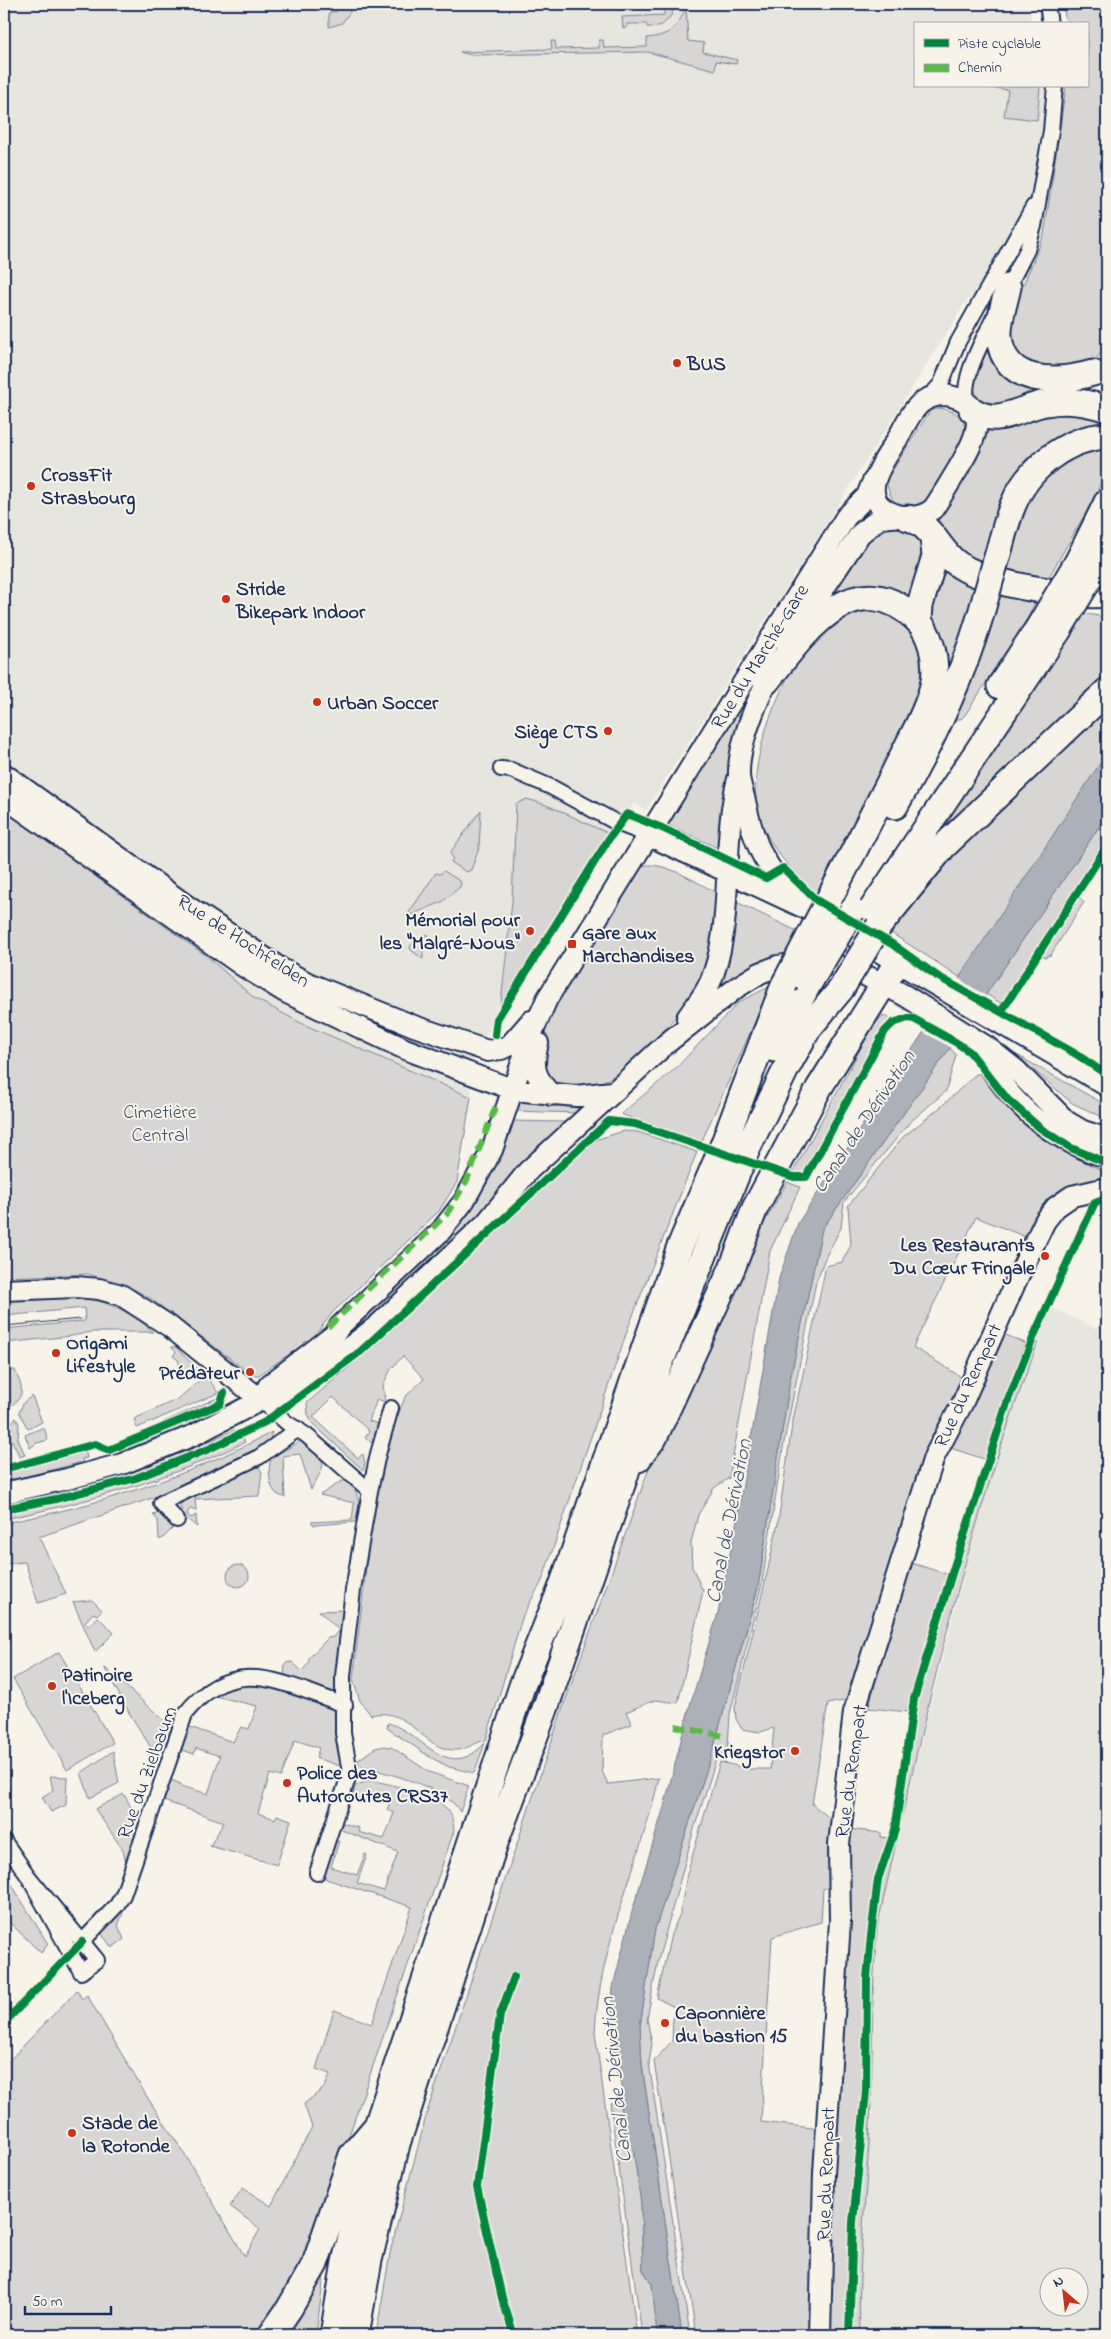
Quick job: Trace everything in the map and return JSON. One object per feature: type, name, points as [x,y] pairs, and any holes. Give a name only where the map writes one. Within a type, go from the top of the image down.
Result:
[{"type":"highway","points":[[1008,287],[999,334],[1002,353],[1015,369],[1049,380],[1069,380],[1100,364]]},
{"type":"highway","points":[[1006,416],[1025,402],[1100,364]]},
{"type":"highway","points":[[970,408],[986,417],[1006,416],[1045,403],[1072,401],[1090,403],[1107,409]]},
{"type":"highway","points":[[334,2335],[345,2262],[377,2126],[522,1686],[561,1589],[679,1249],[724,1143],[766,1033],[811,985],[853,911],[916,770],[946,712],[976,632],[1013,504],[1032,474],[1052,455],[1072,445],[1107,436]]},
{"type":"highway","points":[[724,1143],[853,911],[1049,628],[1095,557],[1107,502]]},
{"type":"highway","points":[[905,517],[923,524],[946,554],[962,567],[995,580],[1074,594],[1107,594]]},
{"type":"highway","points":[[919,622],[920,605],[935,556],[933,537]]},
{"type":"highway","points":[[1022,585],[1066,604],[1107,610]]},
{"type":"highway","points":[[766,682],[812,626],[842,604],[859,598],[889,600],[903,607],[919,622],[933,653],[934,681],[929,699],[908,744],[853,911]]},
{"type":"highway","points":[[853,911],[943,847],[1107,691]]},
{"type":"highway","points":[[624,1479],[654,1438],[732,1266],[755,1208],[819,1088],[898,960]]},
{"type":"highway","points":[[356,2335],[369,2260],[397,2144],[496,1840],[545,1709],[624,1479],[657,1371],[729,1190],[778,1084],[808,1029],[811,985]]},
{"type":"highway","points":[[271,2335],[289,2309],[314,2264],[352,2155],[377,2126]]},
{"type":"main road","points":[[667,1043],[706,992],[714,973],[722,942],[731,805],[748,730],[766,682],[799,624],[860,534],[880,518],[922,516],[933,509],[973,443],[977,425],[970,408],[959,399],[946,395],[928,398]]},
{"type":"main road","name":"Rue du Marché-Gare","points":[[547,1000],[841,525],[853,508],[867,496],[878,469],[917,407],[928,398]]},
{"type":"main road","points":[[873,481],[875,494],[882,506],[887,511],[905,517]]},
{"type":"main road","name":"Rue de Hochfelden","points":[[4,774],[190,908],[280,968],[341,998],[462,1043],[492,1051],[514,1042],[547,1000]]},
{"type":"main road","points":[[739,774],[748,819],[759,851],[785,888],[807,909]]},
{"type":"main road","name":"Rue de Hochfelden","points":[[4,797],[277,988],[405,1049],[514,1090],[576,1096],[612,1092]]},
{"type":"main road","points":[[648,835],[807,909],[898,960],[945,992],[1107,1086]]},
{"type":"main road","points":[[4,1493],[122,1464],[194,1435],[260,1400],[280,1396],[300,1385],[377,1326],[486,1222],[528,1171],[667,1043],[736,988],[760,973],[778,966],[797,962],[829,964],[855,970],[882,984],[969,1035],[1016,1070],[1066,1121],[1083,1131],[1107,1139]]},
{"type":"main road","points":[[260,1400],[269,1386],[334,1335],[450,1220],[484,1167],[514,1090],[532,1033],[547,1000]]},
{"type":"main road","points":[[547,1000],[534,1061],[538,1080],[551,1095]]},
{"type":"main road","points":[[969,1035],[994,1075],[1039,1122],[1061,1139],[1086,1151],[1107,1157]]},
{"type":"main road","name":"Rue du Rempart","points":[[820,2335],[824,2173],[840,1920],[840,1844],[854,1712],[934,1457],[962,1404],[1016,1281],[1045,1221],[1056,1207],[1072,1196],[1106,1187]]},
{"type":"main road","points":[[4,1290],[76,1287],[99,1289],[121,1295],[144,1308],[169,1326],[260,1400]]},
{"type":"street","points":[[1047,4],[1050,22]]},
{"type":"street","points":[[970,408],[966,390],[968,376],[1008,287],[1027,250],[1051,131],[1054,88]]},
{"type":"street","points":[[928,398],[941,384],[958,342],[1038,198]]},
{"type":"street","points":[[501,769],[511,770],[551,787],[619,824],[648,835]]},
{"type":"street","points":[[260,1400],[298,1429],[370,1491]]},
{"type":"street","points":[[317,1873],[350,1772],[343,1733],[345,1705],[343,1676],[353,1590],[370,1491],[391,1408]]},
{"type":"street","points":[[177,1520],[161,1503],[259,1457],[298,1429]]},
{"type":"street","name":"Rue du Zielbaum","points":[[82,1942],[117,1905],[123,1894],[185,1714],[196,1700],[211,1689],[234,1678],[256,1677],[345,1705]]},
{"type":"street","points":[[4,1841],[28,1876],[97,1960],[81,1972],[28,1876]]},
{"type":"shaded area","points":[[4,4],[1030,4],[1031,22],[914,22],[914,88],[1066,88],[1044,236],[1015,306],[968,299],[646,810],[634,803],[481,1043],[473,1044],[471,1097],[303,1024],[254,998],[208,957],[4,811]]},
{"type":"shaded area","points":[[1107,753],[1107,815],[950,1048],[822,1229],[790,1380],[758,1587],[713,1750],[655,1929],[640,2026],[642,2065],[682,2335],[657,2335],[652,2284],[643,2270],[641,2203],[633,2148],[625,2132],[619,2101],[625,2093],[617,2076],[611,2027],[613,1986],[633,1908],[664,1807],[690,1705],[718,1613],[737,1519],[779,1278],[798,1223]]},
{"type":"shaded area","points":[[1107,1302],[1107,2335],[860,2335],[860,2262],[870,2123],[874,1953],[878,1923],[905,1804],[984,1496],[1015,1401],[1051,1307],[1097,1329]]},
{"type":"green space","points":[[336,4],[349,4],[350,12],[342,23],[329,27],[329,12],[336,12]]},
{"type":"green space","points":[[664,4],[676,4],[666,22],[653,27],[647,27],[646,24],[627,24],[627,28],[623,28],[622,17],[664,15]]},
{"type":"green space","points":[[1063,4],[1107,4],[1107,342],[1099,356],[1090,365],[1080,370],[1059,372],[1019,365],[1005,329],[1044,235],[1066,88],[1088,88],[1088,22],[1066,22]]},
{"type":"green space","points":[[686,7],[688,41],[704,43],[703,52],[737,60],[736,64],[716,61],[715,70],[648,52],[471,55],[460,52],[552,49],[551,41],[555,41],[556,49],[599,48],[599,40],[603,40],[604,48],[647,47],[647,38],[672,30],[680,20]]},
{"type":"green space","points":[[995,88],[1040,88],[1037,120],[1004,116],[1008,90]]},
{"type":"green space","points":[[992,337],[1034,388],[1018,398],[998,404],[989,404],[981,401],[976,394],[974,383],[977,365]]},
{"type":"green space","points":[[939,408],[953,412],[961,418],[964,426],[964,435],[955,455],[927,499],[913,508],[901,506],[892,498],[887,486],[887,479],[930,411]]},
{"type":"green space","points":[[1059,408],[1107,416],[1107,426],[1069,435],[986,564],[970,558],[952,544],[935,526],[984,442],[985,424]]},
{"type":"green space","points":[[1107,444],[1107,465],[1096,495],[1046,582],[1005,570],[1018,515],[1033,488],[1070,456]]},
{"type":"green space","points":[[850,522],[857,528],[780,637],[734,743],[729,771],[722,850],[666,824]]},
{"type":"green space","points":[[891,524],[913,529],[927,541],[914,605],[824,600],[875,530]]},
{"type":"green space","points":[[938,562],[977,584],[955,659],[926,720],[928,620]]},
{"type":"green space","points":[[998,590],[1036,600],[1025,624],[965,715],[961,719],[956,719],[954,715]]},
{"type":"green space","points":[[862,607],[906,619],[927,664],[923,690],[816,894],[776,851],[770,841],[760,819],[756,798],[756,775],[767,726],[776,702],[798,658],[821,626],[830,620]]},
{"type":"green space","points":[[1084,613],[1107,618],[1107,677],[940,839],[934,834]]},
{"type":"green space","points":[[1107,701],[1107,753],[961,978],[888,931],[924,879]]},
{"type":"green space","points":[[527,799],[558,810],[608,833],[501,1003],[512,901],[516,804]]},
{"type":"green space","points":[[481,810],[479,848],[471,870],[466,872],[451,862],[453,858],[450,853]]},
{"type":"green space","name":"Cimetière Central","points":[[4,811],[208,957],[254,998],[303,1024],[471,1097],[457,1182],[439,1211],[332,1313],[314,1337],[259,1375],[252,1375],[150,1298],[135,1290],[88,1274],[4,1277]]},
{"type":"green space","points":[[1107,815],[1107,853],[1079,897],[1084,902],[1050,956],[1048,955],[1046,958],[1037,952],[1002,1004],[986,994]]},
{"type":"green space","points":[[644,865],[653,865],[673,870],[719,894],[715,940],[710,966],[695,993],[667,1026],[636,1058],[612,1077],[595,1084],[577,1087],[550,1081],[543,1076],[541,1046],[555,1002],[638,868]]},
{"type":"green space","points":[[444,871],[461,882],[460,887],[442,902],[406,917],[436,873],[440,874]]},
{"type":"green space","points":[[732,900],[799,932],[786,958],[713,998]]},
{"type":"green space","points":[[428,934],[432,943],[423,945],[423,959],[411,950],[410,947],[414,941]]},
{"type":"green space","points":[[771,986],[700,1145],[621,1114],[676,1068],[739,1002]]},
{"type":"green space","points":[[883,1015],[893,1021],[881,1034],[869,1055],[808,1171],[803,1174],[793,1172],[872,1028]]},
{"type":"green space","points":[[950,1048],[956,1055],[946,1091],[910,1122],[844,1202],[841,1228],[825,1258],[816,1282],[784,1442],[762,1583],[730,1714],[728,1746],[716,1760],[694,1829],[658,1961],[647,2019],[652,2044],[649,2063],[690,2335],[682,2335],[642,2065],[640,2026],[655,1929],[713,1750],[758,1588],[790,1380],[822,1229]]},
{"type":"green space","points":[[1015,1054],[1104,1104],[1107,1107],[1107,1119],[1072,1103]]},
{"type":"green space","points":[[976,1074],[980,1074],[1007,1105],[1036,1132],[1052,1144],[1107,1172],[1107,1175],[1065,1189],[1031,1239],[976,1217],[913,1347],[966,1380],[852,1699],[828,1704],[812,1804],[832,1820],[831,1886],[823,1889],[821,1922],[772,1937],[761,2122],[821,2129],[815,2335],[696,2335],[654,2061],[672,2041],[673,2018],[676,2008],[657,1998],[671,1934],[680,1914],[687,1874],[720,1762],[749,1769],[770,1769],[774,1728],[760,1732],[742,1729],[736,1719],[735,1707],[778,1523],[792,1425],[826,1266],[842,1262],[851,1245],[848,1206],[903,1137],[942,1106]]},
{"type":"green space","points":[[518,1101],[578,1109],[576,1113],[513,1111]]},
{"type":"green space","points":[[509,1121],[565,1122],[518,1166],[474,1221],[344,1344],[361,1315],[425,1255]]},
{"type":"green space","points":[[624,1131],[638,1132],[697,1152],[628,1328],[542,1581],[523,1615],[486,1740],[457,1750],[445,1749],[396,1717],[384,1714],[371,1715],[360,1701],[353,1680],[368,1550],[384,1451],[405,1397],[424,1379],[403,1356],[391,1369],[383,1385],[385,1402],[377,1399],[369,1421],[379,1424],[372,1443],[365,1438],[369,1431],[333,1397],[313,1417],[358,1458],[363,1454],[365,1463],[363,1470],[312,1423],[308,1414],[307,1403],[386,1335],[587,1146],[598,1139]]},
{"type":"green space","points":[[787,1182],[800,1187],[770,1251],[729,1478],[714,1488],[698,1515],[691,1543],[692,1567],[703,1591],[678,1703],[655,1700],[626,1712],[632,1724],[603,1735],[602,1771],[608,1784],[659,1778],[612,1936],[598,2000],[595,2032],[637,2335],[376,2335],[391,2248],[428,2109],[562,1710],[653,1457],[755,1239]]},
{"type":"green space","points":[[77,1297],[99,1301],[118,1308],[136,1318],[153,1332],[92,1332],[4,1343],[4,1329],[85,1321],[84,1308],[4,1316],[4,1300]]},
{"type":"green space","points":[[1001,1333],[1025,1343],[984,1459],[947,1447]]},
{"type":"green space","points":[[1035,1340],[1038,1342],[1012,1413],[967,1556],[911,1776],[878,1923],[874,1973],[869,2150],[861,2255],[860,2335],[852,2335],[855,2234],[868,2108],[870,1978],[880,1884],[899,1828],[917,1700],[993,1451]]},
{"type":"green space","points":[[171,1347],[176,1347],[204,1374],[218,1393],[137,1428],[134,1419],[178,1399],[200,1380],[184,1377],[178,1360],[173,1356],[176,1352]]},
{"type":"green space","points":[[15,1370],[21,1385],[21,1393],[17,1401],[12,1405],[4,1392],[4,1371]]},
{"type":"green space","points":[[32,1396],[42,1422],[28,1429],[19,1412],[24,1402]]},
{"type":"green space","points":[[217,1398],[220,1402],[165,1427],[163,1422]]},
{"type":"green space","points":[[221,1405],[223,1408],[128,1448],[127,1445]]},
{"type":"green space","points":[[16,1418],[19,1424],[18,1439],[25,1455],[20,1457],[11,1439],[8,1425]]},
{"type":"green space","points":[[44,1427],[48,1440],[37,1443],[30,1448],[25,1435]]},
{"type":"green space","points":[[234,1430],[235,1433],[178,1458],[122,1478],[4,1507],[4,1503],[63,1490],[149,1465]]},
{"type":"green space","points":[[272,1432],[269,1443],[262,1448],[158,1496],[39,1537],[66,1594],[38,1603],[25,1562],[4,1564],[4,1523],[74,1508],[141,1488],[207,1463]]},
{"type":"green space","points":[[242,1436],[245,1442],[216,1456],[157,1479],[97,1497],[4,1519],[4,1512],[96,1491],[125,1482],[183,1462]]},
{"type":"green space","points":[[301,1441],[308,1444],[320,1455],[323,1465],[322,1470],[311,1490],[300,1454],[283,1456],[285,1498],[278,1495],[272,1488],[269,1472],[271,1458]]},
{"type":"green space","points":[[85,1450],[87,1458],[82,1459],[83,1462],[4,1482],[4,1472]]},
{"type":"green space","points":[[258,1466],[262,1472],[259,1496],[195,1499],[196,1511],[190,1509],[187,1514],[191,1518],[196,1515],[197,1527],[183,1516],[180,1505],[184,1499]]},
{"type":"green space","points":[[342,1481],[349,1481],[357,1495],[359,1506],[355,1522],[314,1525],[311,1522],[352,1520],[354,1503],[320,1495]]},
{"type":"green space","points":[[159,1512],[176,1525],[162,1539],[159,1539],[158,1521],[153,1514]]},
{"type":"green space","points":[[912,1563],[949,1575],[908,1712],[868,1708]]},
{"type":"green space","points":[[234,1565],[242,1565],[249,1572],[249,1580],[242,1587],[234,1587],[227,1580],[227,1572]]},
{"type":"green space","points":[[92,1600],[102,1610],[97,1615],[93,1613],[85,1622],[88,1626],[98,1617],[114,1633],[95,1652],[73,1602]]},
{"type":"green space","points":[[344,1610],[335,1695],[284,1681],[285,1663],[292,1662],[302,1671],[309,1663],[309,1658],[328,1638],[333,1637],[339,1630],[319,1611]]},
{"type":"green space","points":[[59,1652],[113,1743],[67,1770],[13,1679]]},
{"type":"green space","points":[[104,1667],[175,1730],[162,1765],[131,1716]]},
{"type":"green space","points":[[257,1682],[337,1705],[336,1734],[342,1756],[340,1766],[316,1758],[319,1748],[295,1740],[281,1777],[270,1774],[258,1813],[275,1819],[277,1815],[291,1820],[277,1865],[210,1846],[224,1822],[164,1801],[160,1812],[156,1811],[164,1785],[171,1780],[181,1784],[181,1786],[208,1794],[220,1756],[196,1748],[194,1754],[179,1749],[187,1726],[233,1742],[241,1727],[249,1729],[257,1706],[211,1695],[222,1688]]},
{"type":"green space","points":[[388,1723],[401,1728],[435,1752],[447,1757],[459,1759],[471,1754],[485,1743],[474,1773],[449,1767],[430,1757],[387,1728]]},
{"type":"green space","points":[[385,1746],[393,1748],[429,1772],[469,1786],[460,1812],[443,1795],[430,1788],[358,1765],[358,1760],[375,1748]]},
{"type":"green space","points":[[113,1751],[119,1783],[90,1798],[81,1773]]},
{"type":"green space","points":[[50,1776],[67,1777],[66,1805],[51,1812],[42,1797],[53,1790]]},
{"type":"green space","points":[[370,1780],[411,1790],[432,1799],[447,1809],[452,1819],[454,1831],[342,2156],[323,2226],[262,2335],[4,2335],[4,2066],[77,1990],[82,1999],[87,1995],[245,2257],[260,2229],[230,2206],[243,2188],[271,2206],[312,2127],[304,2104],[325,2087],[330,2074],[316,2069],[334,2010],[372,2024],[412,1907],[326,1879],[324,1876],[335,1842],[339,1841],[331,1867],[357,1875],[365,1854],[367,1855],[357,1883],[384,1891],[398,1852],[339,1829],[343,1823],[359,1828],[358,1832],[384,1839],[394,1813],[387,1810],[390,1802],[367,1795],[363,1802],[354,1799],[353,1796],[355,1786]]},
{"type":"green space","points":[[124,1794],[134,1813],[138,1811],[144,1814],[126,1864],[123,1850],[95,1809]]},
{"type":"green space","points":[[154,1812],[159,1814],[118,1926],[124,1939],[112,1948],[99,1930],[121,1907]]},
{"type":"green space","points":[[849,1829],[881,1833],[881,1837],[890,1838],[876,1871],[866,1949],[860,2117],[850,2232],[846,2335],[830,2335],[831,2250]]},
{"type":"green space","points":[[4,1872],[48,1944],[41,1953],[4,1917]]},
{"type":"green space","points":[[619,2101],[625,2132],[633,2148],[641,2203],[643,2270],[652,2284],[658,2335],[642,2335],[610,2103]]},
{"type":"green space","points":[[325,2268],[316,2335],[279,2335]]},
{"type":"pier","points":[[958,978],[986,996],[952,1048],[923,1032]]},
{"type":"tram line","points":[[4,1326],[81,1319]]},
{"type":"marked path","points":[[328,1327],[447,1214],[467,1180],[496,1106]]},
{"type":"marked path","points":[[675,1726],[724,1736]]},
{"type":"cycle path","points":[[495,1035],[497,1019],[610,837],[627,814],[662,828],[766,878],[783,868],[816,900],[892,944],[937,976],[1076,1054],[1107,1075]]},
{"type":"cycle path","points":[[1001,1012],[1107,846]]},
{"type":"cycle path","points":[[4,1509],[56,1499],[136,1478],[209,1449],[265,1422],[361,1351],[609,1121],[635,1124],[794,1177],[806,1177],[885,1031],[893,1023],[908,1018],[914,1019],[970,1052],[1008,1100],[1040,1128],[1071,1148],[1107,1163]]},
{"type":"cycle path","points":[[849,2335],[853,2222],[866,2091],[867,1978],[871,1936],[878,1879],[895,1830],[914,1699],[952,1573],[1008,1400],[1036,1331],[1095,1202],[1107,1200]]},
{"type":"cycle path","points":[[4,1469],[95,1444],[109,1450],[220,1404],[224,1393]]},
{"type":"cycle path","points":[[4,2023],[82,1942]]},
{"type":"cycle path","points":[[514,1977],[500,2015],[477,2187],[502,2298],[514,2335]]},
{"type":"place","name":"BUS","points":[[677,363]]},
{"type":"place","name":"CrossFit Strasbourg","points":[[31,486]]},
{"type":"place","name":"Stride Bikepark Indoor","points":[[226,599]]},
{"type":"place","name":"Urban Soccer","points":[[317,702]]},
{"type":"place","name":"Siège CTS","points":[[608,731]]},
{"type":"place","name":"Mémorial pour les \"Malgré-Nous\"","points":[[530,931]]},
{"type":"place","name":"Gare aux Marchandises","points":[[572,944]]},
{"type":"place","name":"Les Restaurants Du Cœur Fringale","points":[[1045,1256]]},
{"type":"place","name":"Origami Lifestyle","points":[[56,1353]]},
{"type":"place","name":"Prédateur","points":[[250,1372]]},
{"type":"place","name":"Patinoire l'Iceberg","points":[[52,1686]]},
{"type":"place","name":"Kriegstor","points":[[795,1751]]},
{"type":"place","name":"Police des Autoroutes CRS37","points":[[287,1783]]},
{"type":"place","name":"Caponnière du bastion 15","points":[[665,2023]]},
{"type":"place","name":"Stade de la Rotonde","points":[[72,2133]]},
{"type":"water label","name":"Canal de Dérivation","points":[[863,1121]]},
{"type":"water label","name":"Canal de Dérivation","points":[[728,1521]]},
{"type":"water label","name":"Canal de Dérivation","points":[[615,2080]]}]
